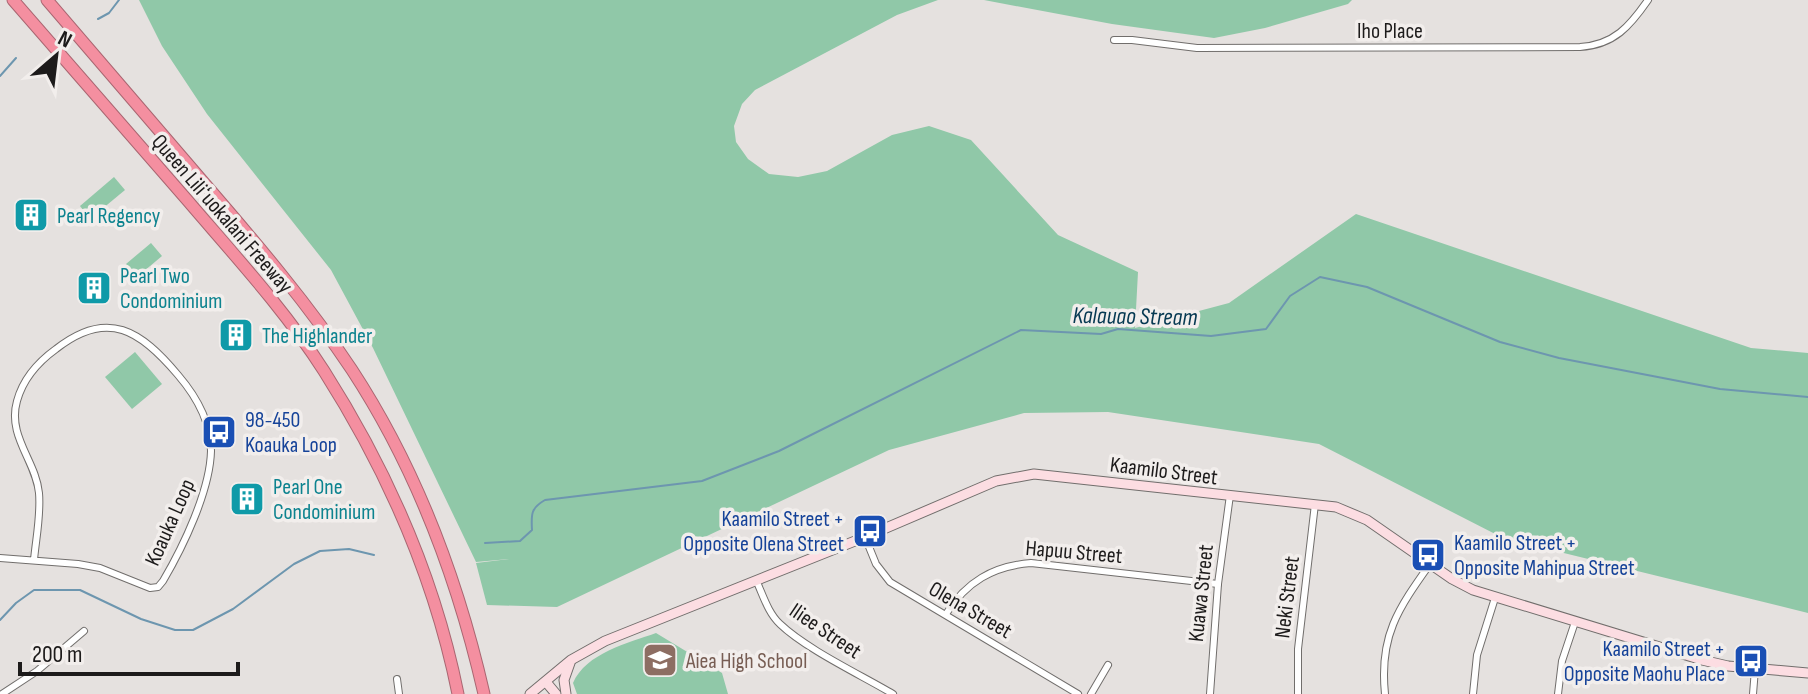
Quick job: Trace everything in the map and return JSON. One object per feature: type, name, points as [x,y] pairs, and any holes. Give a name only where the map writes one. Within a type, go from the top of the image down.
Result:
[{"type":"highway","name":"Queen Liliʻuokalani Freeway","points":[[13,0],[278,307],[323,370],[367,443],[407,528],[433,597],[458,694]]},
{"type":"highway","name":"Queen Liliʻuokalani Freeway","points":[[47,0],[281,273],[354,372],[398,452],[430,522],[457,592],[484,694]]},
{"type":"street","name":"Iho Place","points":[[1114,40],[1197,48],[1580,47],[1597,45],[1617,36],[1629,26],[1648,0]]},
{"type":"street","name":"Koauka Loop","points":[[119,329],[135,334],[151,344],[190,390],[204,417],[211,448],[208,482],[202,499],[158,587],[143,586],[100,568],[34,560],[39,494],[37,480],[17,433],[16,404],[22,388],[33,370],[70,338],[88,330],[119,329]]},
{"type":"street","name":"Kaamilo Street","points":[[530,694],[571,660],[605,641],[1014,476],[1065,476],[1336,507],[1367,520],[1452,579],[1495,598],[1702,660],[1755,669],[1808,673]]},
{"type":"street","name":"Kuawa Street","points":[[1210,694],[1218,584],[1230,495]]},
{"type":"street","name":"Neki Street","points":[[1298,694],[1298,649],[1315,504]]},
{"type":"street","name":"Olena Street","points":[[865,537],[876,564],[890,582],[1078,694]]},
{"type":"street","points":[[0,558],[34,560]]},
{"type":"street","name":"Hapuu Street","points":[[946,614],[955,599],[975,580],[1013,564],[1031,563],[1218,584]]},
{"type":"street","points":[[1385,694],[1384,660],[1391,626],[1430,564]]},
{"type":"street","name":"Iliee Street","points":[[756,580],[770,612],[780,624],[798,638],[893,694]]},
{"type":"street","points":[[1473,694],[1477,655],[1495,598]]},
{"type":"street","points":[[1558,694],[1562,661],[1575,622]]},
{"type":"street","points":[[2,694],[37,671],[84,631]]},
{"type":"street","points":[[566,694],[565,674],[571,660]]},
{"type":"street","points":[[1091,694],[1108,665]]},
{"type":"street","points":[[1753,694],[1755,669]]},
{"type":"street","points":[[397,679],[399,694]]},
{"type":"street","points":[[546,682],[556,694]]},
{"type":"green space","points":[[139,0],[938,0],[897,15],[755,90],[742,104],[734,126],[736,142],[748,159],[769,174],[798,177],[827,171],[892,135],[929,126],[971,140],[1058,235],[1138,272],[1135,328],[1229,303],[1356,214],[1751,348],[1808,353],[1808,613],[1503,538],[1319,444],[1108,412],[1024,413],[889,450],[557,607],[487,605],[476,563],[509,559],[476,562],[373,348],[331,270],[207,114],[162,46]]},
{"type":"green space","points":[[984,0],[1352,0],[1348,4],[1265,28],[1214,38],[1112,24]]},
{"type":"green space","points":[[114,177],[125,190],[90,219],[80,206]]},
{"type":"green space","points":[[151,243],[162,256],[137,277],[126,264]]},
{"type":"green space","points":[[135,352],[162,384],[132,409],[105,377]]},
{"type":"green space","name":"Aiea High School","points":[[656,633],[722,673],[728,694],[577,694],[573,683],[588,664],[609,650]]},
{"type":"waterway","points":[[98,19],[109,13],[119,0]]},
{"type":"waterway","points":[[0,76],[16,58]]},
{"type":"waterway","name":"Kalauao Stream","points":[[485,543],[520,541],[532,530],[533,512],[545,500],[702,481],[779,451],[1021,330],[1101,334],[1118,329],[1211,336],[1266,329],[1290,296],[1320,277],[1367,287],[1500,342],[1559,358],[1720,389],[1808,397]]},
{"type":"waterway","name":"Kalauao Stream","points":[[0,620],[34,590],[80,590],[141,619],[175,630],[193,630],[233,609],[294,564],[320,551],[349,549],[374,555]]},
{"type":"place","name":"Pearl Regency","points":[[31,215]]},
{"type":"place","name":"Pearl Two Condominium","points":[[94,288]]},
{"type":"place","name":"The Highlander","points":[[236,335]]},
{"type":"place","name":"98-450 Koauka Loop","points":[[219,432]]},
{"type":"place","name":"Pearl One Condominium","points":[[247,499]]},
{"type":"place","name":"Kaamilo Street + Opposite Olena Street","points":[[870,531]]},
{"type":"place","name":"Kaamilo Street + Opposite Mahipua Street","points":[[1428,555]]},
{"type":"place","name":"Aiea High School","points":[[660,660]]},
{"type":"place","name":"Kaamilo Street + Opposite Maohu Place","points":[[1751,661]]}]
